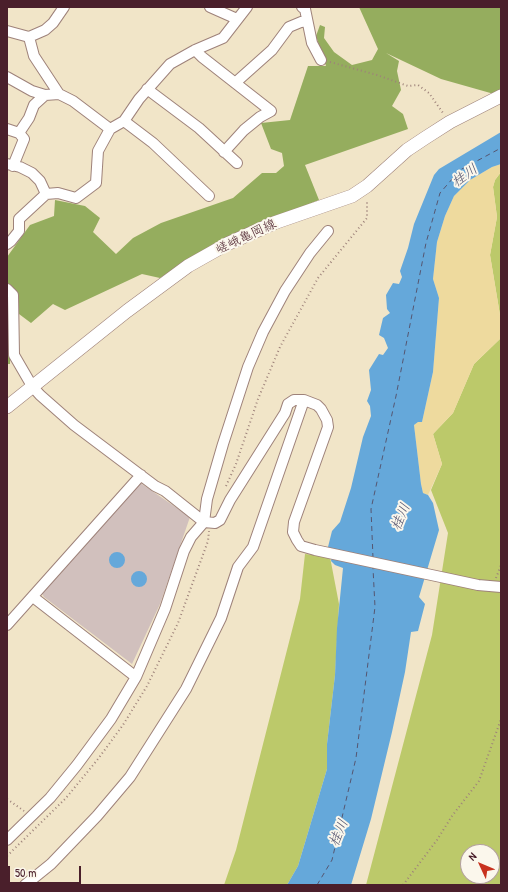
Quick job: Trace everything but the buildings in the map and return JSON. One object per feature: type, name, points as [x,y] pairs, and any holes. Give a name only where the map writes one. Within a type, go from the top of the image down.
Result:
[{"type":"main road","name":"嵯峨亀岡線","points":[[7,407],[127,311],[188,266],[227,244],[274,223],[352,196],[368,186],[407,150],[450,122],[501,96]]},
{"type":"street","points":[[7,31],[29,37],[45,30],[53,23],[64,7]]},
{"type":"street","points":[[210,7],[237,19]]},
{"type":"street","points":[[7,244],[19,231],[19,219],[46,194],[58,193],[76,198],[96,183],[98,151],[110,129],[124,121],[138,98],[170,64],[195,50],[223,38],[247,7]]},
{"type":"street","points":[[302,7],[305,10],[312,42],[322,60]]},
{"type":"street","points":[[235,83],[272,50],[289,27],[300,22],[308,21]]},
{"type":"street","points":[[29,37],[34,56],[59,94],[73,101],[110,129]]},
{"type":"street","points":[[195,50],[271,111],[260,117],[244,130],[224,152]]},
{"type":"street","points":[[7,76],[32,91],[45,95],[59,94]]},
{"type":"street","points":[[147,89],[199,128],[237,163]]},
{"type":"street","points":[[19,133],[29,118],[34,105],[45,95]]},
{"type":"street","points":[[124,121],[153,143],[209,196]]},
{"type":"street","points":[[7,129],[19,133],[24,139],[10,165],[20,167],[32,173],[40,181],[46,194]]},
{"type":"street","points":[[7,840],[31,817],[78,765],[111,719],[136,676],[166,609],[184,551],[191,537],[204,522],[207,500],[223,444],[248,367],[260,339],[285,291],[310,253],[328,231]]},
{"type":"street","points":[[7,289],[13,295],[14,355],[32,386],[74,425],[155,486],[165,491],[204,522],[215,523],[220,520],[230,500],[285,414],[288,404],[294,400],[304,400],[317,405],[324,414],[328,427],[294,522],[293,532],[296,540],[301,546],[478,584],[501,587]]},
{"type":"street","points":[[26,885],[51,864],[130,777],[186,689],[221,618],[238,567],[252,547],[304,400]]},
{"type":"street","points":[[7,625],[141,475]]},
{"type":"street","points":[[33,597],[136,676]]},
{"type":"path","points":[[322,60],[377,75],[408,86],[418,85],[429,93],[450,122]]},
{"type":"path","points":[[236,464],[258,399],[280,347],[318,278],[367,218],[368,186]]},
{"type":"path","points":[[403,885],[479,781],[501,719]]},
{"type":"path","points":[[7,799],[31,817]]},
{"type":"shaded area","points":[[139,482],[190,517],[160,604],[132,664],[44,597],[41,592]]},
{"type":"green space","points":[[359,7],[501,7],[501,96],[441,79],[386,53],[399,61],[397,71],[401,90],[392,106],[403,114],[408,129],[305,165],[319,200],[220,240],[160,278],[142,274],[65,310],[53,304],[31,323],[11,308],[10,364],[7,364],[7,257],[30,225],[54,216],[55,200],[85,206],[100,218],[93,232],[116,254],[133,238],[161,223],[233,198],[262,173],[276,173],[284,166],[282,153],[271,149],[261,123],[290,120],[308,66],[326,66],[316,36],[320,25],[325,27],[324,38],[334,52],[352,65],[372,60],[378,49]]},
{"type":"green space","points":[[501,172],[501,321],[490,255],[497,217],[493,187],[495,180]]},
{"type":"green space","points":[[501,338],[501,885],[366,885],[432,635],[448,533],[431,490],[442,464],[433,434],[453,413],[474,364]]},
{"type":"green space","points":[[305,554],[330,557],[339,604],[335,675],[327,744],[327,769],[298,866],[287,885],[224,885],[236,850],[300,599]]},
{"type":"sand","points":[[501,164],[501,172],[495,180],[493,187],[497,217],[490,255],[501,321],[501,338],[474,364],[453,413],[433,434],[442,464],[428,495],[423,493],[421,484],[414,425],[418,422],[422,422],[433,372],[439,298],[433,279],[437,242],[445,216],[454,196],[470,180],[492,167]]},
{"type":"water","name":"桂川","points":[[501,132],[501,164],[492,167],[470,180],[454,196],[445,216],[437,242],[433,279],[439,298],[433,372],[422,422],[418,422],[414,425],[423,493],[428,495],[433,503],[439,530],[419,597],[425,604],[418,631],[411,632],[405,672],[371,819],[351,885],[287,885],[298,866],[327,769],[327,744],[335,675],[337,628],[343,568],[335,565],[331,561],[333,551],[328,547],[332,531],[340,522],[351,488],[363,437],[371,416],[370,406],[367,401],[371,390],[369,370],[379,354],[383,355],[388,348],[384,338],[379,335],[383,318],[390,313],[387,309],[386,295],[393,283],[399,284],[402,277],[400,271],[414,224],[434,175],[439,169]]},
{"type":"water","points":[[117,552],[124,557],[125,560],[120,567],[117,568],[110,563],[109,560],[114,553]]},
{"type":"water","points":[[139,571],[146,576],[147,579],[142,586],[139,587],[132,582],[131,579],[136,572]]},
{"type":"ferry route","points":[[373,558],[371,509],[396,396],[426,243],[440,193],[460,170],[501,148]]},
{"type":"ferry route","points":[[317,885],[332,860],[356,758],[375,607],[373,568]]}]
